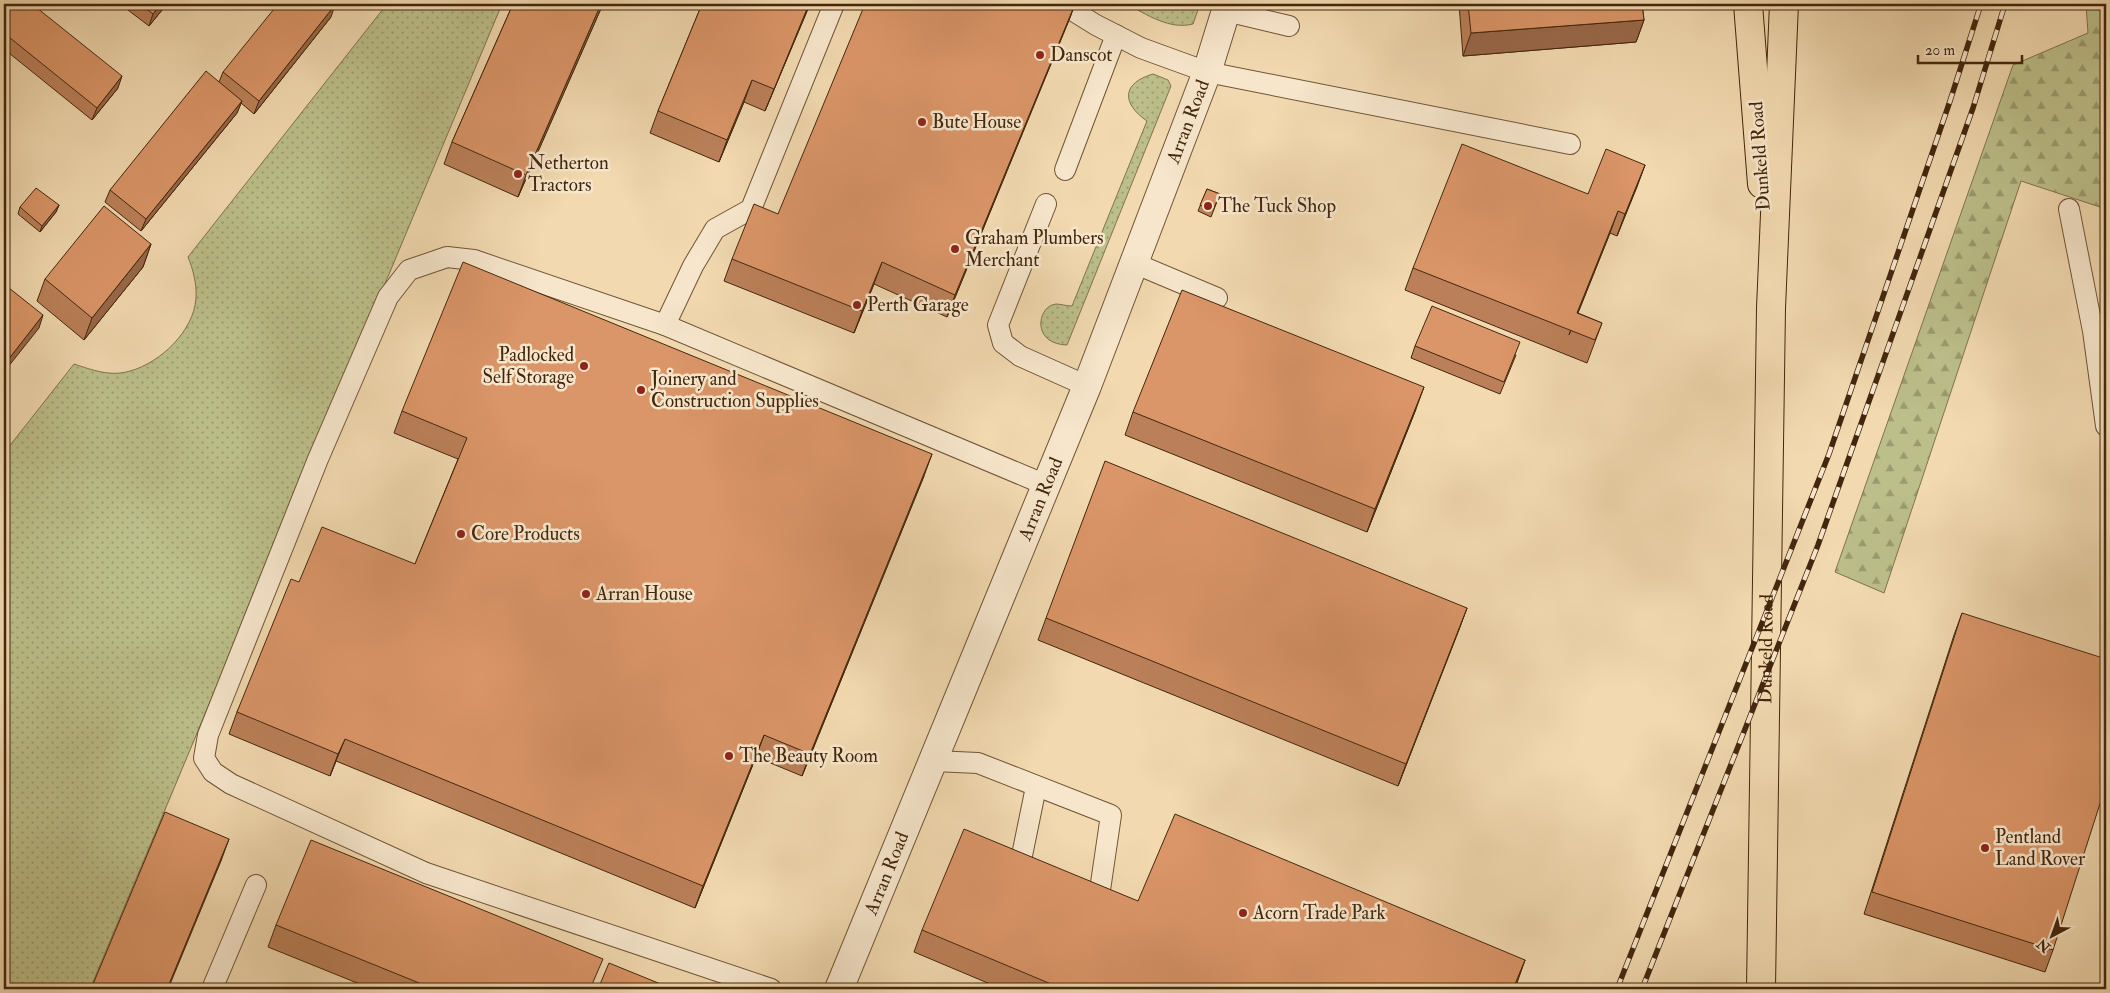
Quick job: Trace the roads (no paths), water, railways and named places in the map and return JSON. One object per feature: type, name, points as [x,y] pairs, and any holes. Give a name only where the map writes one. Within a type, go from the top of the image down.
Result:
[{"type":"main road","name":"Dunkeld Road","points":[[1748,4],[1771,308]]},
{"type":"main road","name":"Dunkeld Road","points":[[1761,989],[1771,308],[1784,4]]},
{"type":"street","name":"Arran Road","points":[[839,989],[1087,386],[1207,72],[1227,7]]},
{"type":"lane","points":[[666,325],[693,266],[715,229],[751,210],[834,4]]},
{"type":"lane","points":[[1062,4],[1141,48],[1207,72],[1570,144]]},
{"type":"lane","points":[[1227,7],[1289,26]]},
{"type":"lane","points":[[1065,170],[1116,35]]},
{"type":"lane","points":[[1046,204],[998,325],[1003,343],[1020,356],[1087,386]]},
{"type":"lane","points":[[2069,208],[2093,331],[2106,426]]},
{"type":"lane","points":[[771,989],[426,873],[231,784],[214,772],[204,758],[208,735],[365,348],[388,297],[409,270],[447,257],[474,260],[666,325],[1046,485]]},
{"type":"lane","points":[[1134,262],[1217,298]]},
{"type":"lane","points":[[934,761],[978,763],[1111,815],[1100,890]]},
{"type":"lane","points":[[1020,865],[1036,787]]},
{"type":"lane","points":[[212,989],[256,885]]},
{"type":"railway","points":[[1617,989],[1829,454],[1950,101],[1981,4]]},
{"type":"railway","points":[[1642,989],[1818,545],[1973,108],[2005,4]]},
{"type":"place","name":"Danscot","points":[[1040,55]]},
{"type":"place","name":"Bute House","points":[[922,122]]},
{"type":"place","name":"Netherton Tractors","points":[[518,174]]},
{"type":"place","name":"The Tuck Shop","points":[[1208,206]]},
{"type":"place","name":"Graham Plumbers Merchant","points":[[955,249]]},
{"type":"place","name":"Perth Garage","points":[[857,305]]},
{"type":"place","name":"Padlocked Self Storage","points":[[584,366]]},
{"type":"place","name":"Joinery and Construction Supplies","points":[[641,390]]},
{"type":"place","name":"Core Products","points":[[461,534]]},
{"type":"place","name":"Arran House","points":[[586,594]]},
{"type":"place","name":"The Beauty Room","points":[[729,756]]},
{"type":"place","name":"Pentland Land Rover","points":[[1985,848]]},
{"type":"place","name":"Acorn Trade Park","points":[[1243,913]]}]
